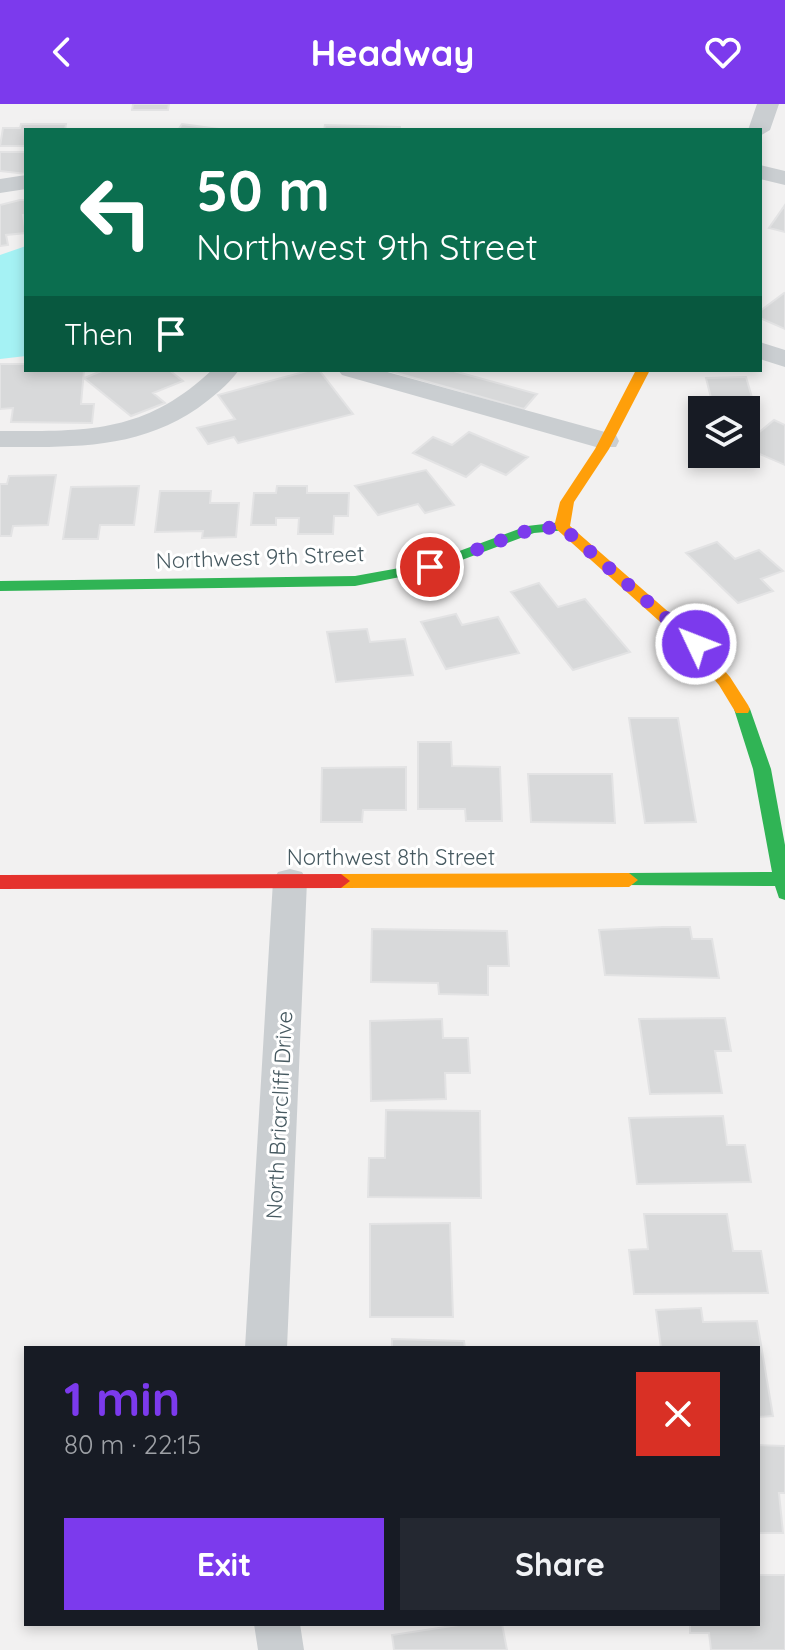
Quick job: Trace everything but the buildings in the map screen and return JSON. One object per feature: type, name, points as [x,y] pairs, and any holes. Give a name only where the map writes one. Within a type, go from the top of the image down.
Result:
[{"type":"street","points":[[760,128],[768,104]]},
{"type":"street","points":[[762,172],[785,178]]},
{"type":"street","points":[[0,186],[24,182]]},
{"type":"street","points":[[762,351],[785,359]]},
{"type":"street","points":[[0,439],[126,435],[153,426],[176,413],[224,372]]},
{"type":"street","points":[[358,372],[606,441]]},
{"type":"street","points":[[642,372],[606,441],[567,502],[562,527],[710,658],[730,688],[742,708],[755,748],[784,886]]},
{"type":"street","name":"Northwest 9th Street","points":[[0,586],[355,581],[430,567],[532,529],[562,527]]},
{"type":"street","name":"Northwest 8th Street","points":[[0,882],[290,881],[784,886]]},
{"type":"street","name":"North Briarcliff Drive","points":[[266,1346],[290,881]]},
{"type":"street","points":[[277,1626],[281,1650]]},
{"type":"water","points":[[24,247],[24,356],[0,359],[0,255]]},
{"type":"traffic: fast","points":[[0,586],[355,581],[430,567],[532,529],[562,527]]},
{"type":"traffic: fast","points":[[742,709],[762,769],[785,893]]},
{"type":"traffic: fast","points":[[629,880],[782,879]]},
{"type":"traffic: slow","points":[[642,372],[602,449],[567,502],[562,527],[705,656],[742,709]]},
{"type":"traffic: slow","points":[[341,881],[629,880]]},
{"type":"traffic: jam","points":[[0,882],[341,881]]},
{"type":"route","points":[[430,567],[532,529],[562,527],[696,644]]}]
